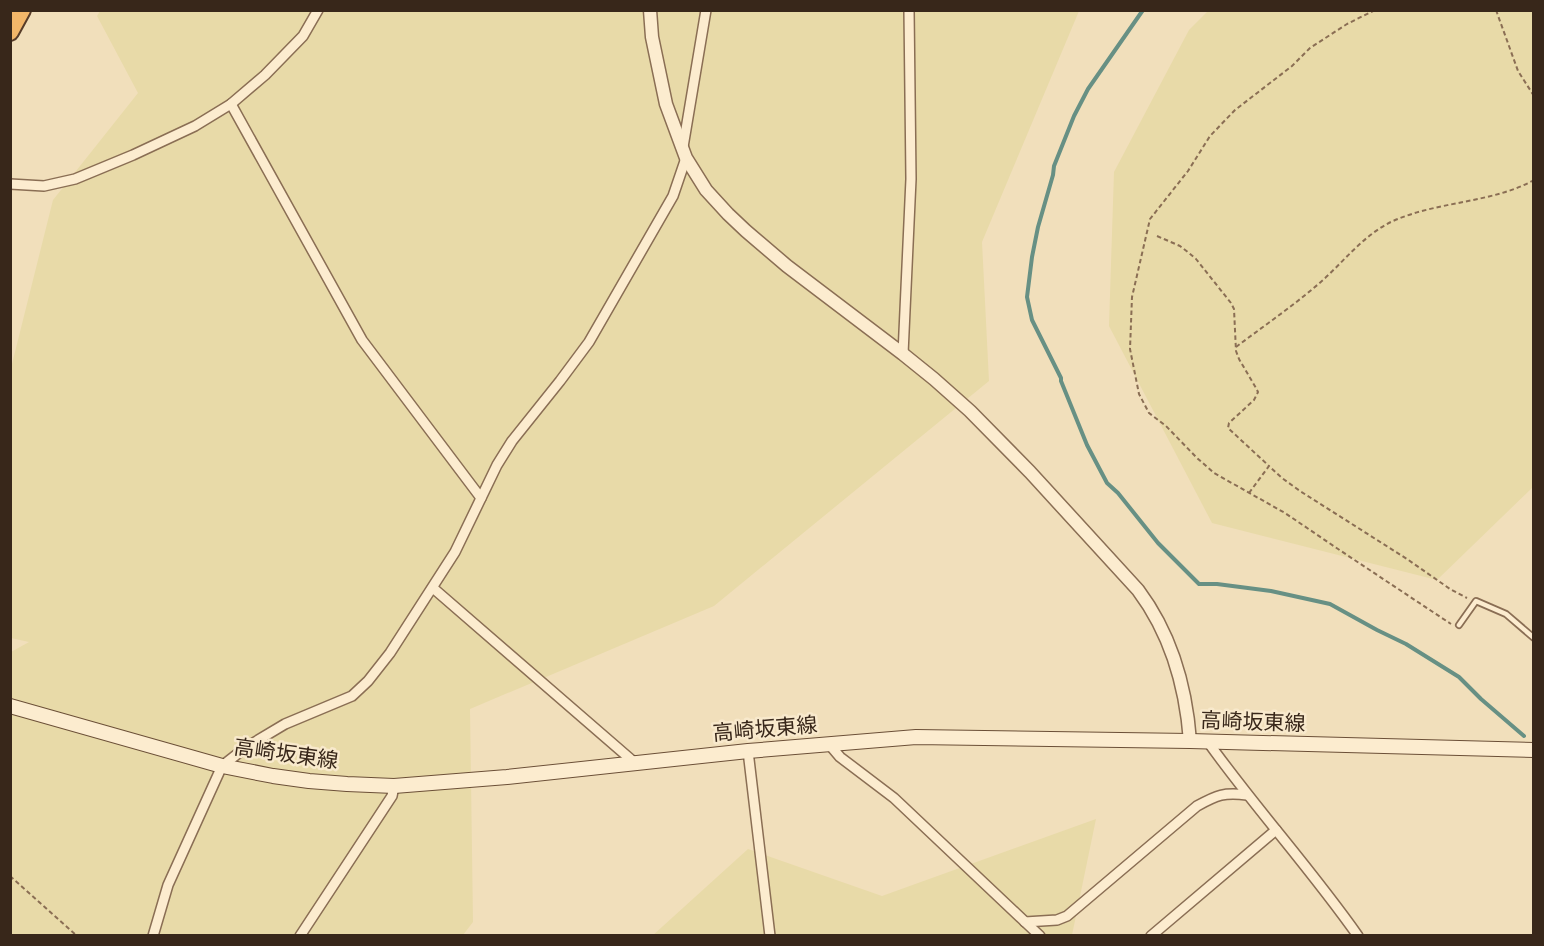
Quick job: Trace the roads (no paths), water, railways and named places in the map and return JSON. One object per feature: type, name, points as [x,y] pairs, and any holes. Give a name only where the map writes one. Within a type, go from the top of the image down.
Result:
[{"type":"highway","points":[[10,32],[22,10]]},
{"type":"main road","name":"高崎坂東線","points":[[10,706],[222,766],[309,781],[394,786],[916,737],[1533,750]]},
{"type":"street","points":[[10,184],[44,186],[75,179],[195,126],[231,104],[265,75],[303,36],[318,10]]},
{"type":"street","points":[[650,10],[652,37],[666,104],[684,154],[706,190],[746,231],[787,266],[903,354],[970,411],[1030,472],[1119,569],[1149,606],[1162,629],[1175,661],[1188,712],[1190,741]]},
{"type":"street","points":[[153,936],[168,885],[222,766],[245,747],[285,724],[352,696],[368,681],[390,653],[455,552],[497,465],[512,441],[589,342],[673,196],[684,154],[706,10]]},
{"type":"street","points":[[903,354],[911,179],[909,10]]},
{"type":"street","points":[[231,104],[362,340],[481,498]]},
{"type":"street","points":[[433,588],[635,763]]},
{"type":"street","points":[[1208,742],[1358,936]]},
{"type":"street","points":[[829,744],[840,757],[894,798],[1040,936]]},
{"type":"street","points":[[748,751],[770,936]]},
{"type":"street","points":[[300,936],[392,796],[394,786]]},
{"type":"street","points":[[1026,922],[1051,921],[1066,916],[1197,806],[1214,797],[1229,793],[1247,795]]},
{"type":"street","points":[[1151,936],[1276,830]]},
{"type":"lane","points":[[1459,625],[1476,601],[1506,614],[1533,638]]},
{"type":"waterway","points":[[1143,10],[1088,89],[1074,116],[1054,166],[1032,257],[1027,297],[1032,320],[1061,378],[1087,445],[1107,483],[1118,493],[1158,543],[1199,584],[1271,591],[1330,604],[1406,644],[1459,677],[1524,736]]}]
